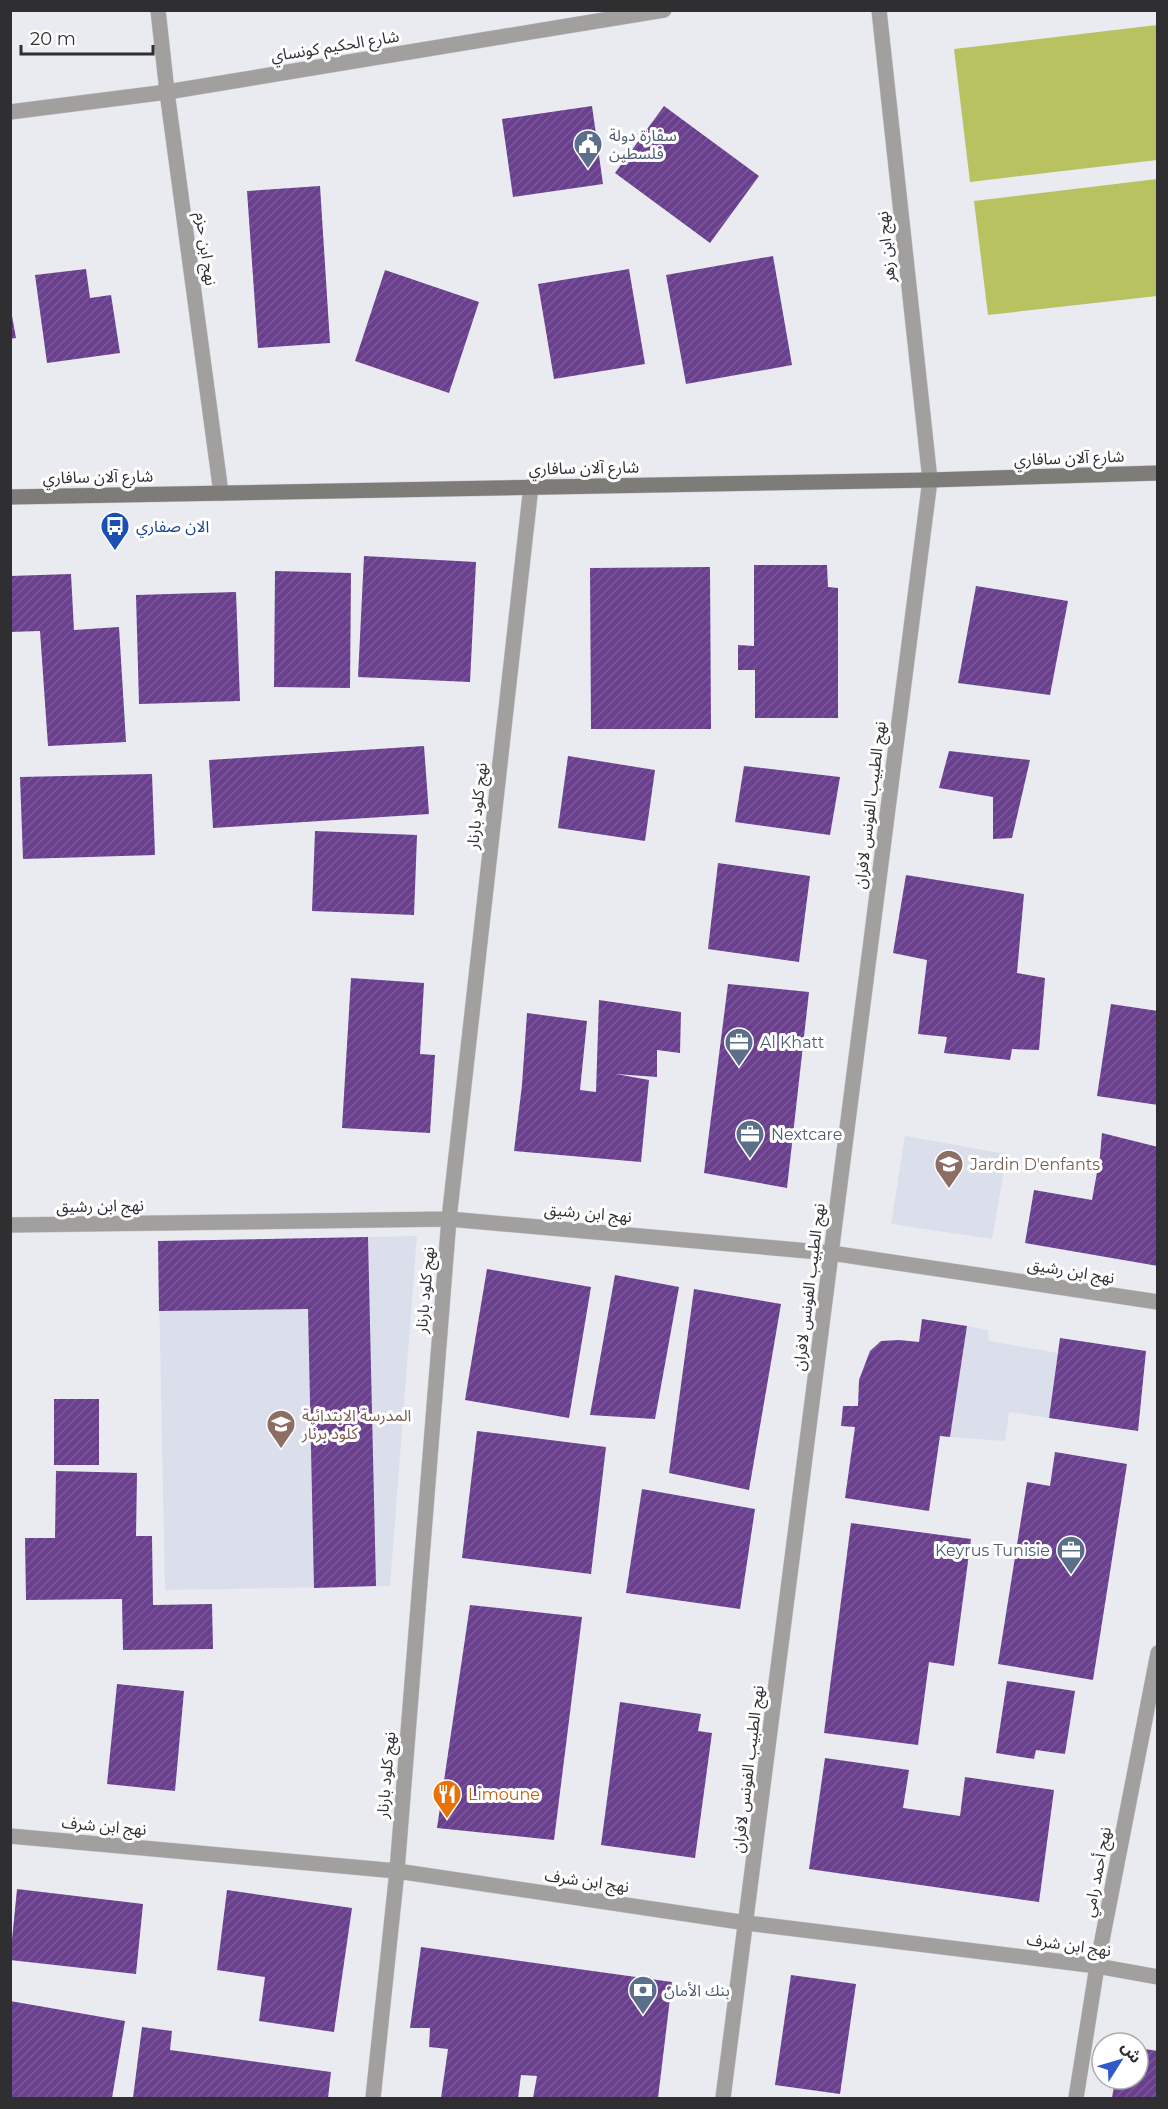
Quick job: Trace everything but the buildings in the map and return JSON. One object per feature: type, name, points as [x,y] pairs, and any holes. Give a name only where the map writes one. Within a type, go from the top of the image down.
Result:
[{"type":"street","name":"نهج ابن حزم","points":[[158,10],[221,493]]},
{"type":"street","name":"شارع الحكيم كونساي","points":[[10,112],[167,92],[664,10]]},
{"type":"street","name":"نهج ابن زهر","points":[[879,10],[930,480]]},
{"type":"street","name":"شارع آلان سافاري","points":[[10,497],[930,480],[1158,473]]},
{"type":"street","name":"نهج الطبيب الفونس لافران","points":[[723,2098],[930,480]]},
{"type":"street","name":"نهج كلود بارنار","points":[[373,2098],[397,1871],[449,1220],[531,486]]},
{"type":"street","name":"نهج ابن رشيق","points":[[10,1225],[449,1220],[831,1253],[1158,1302]]},
{"type":"street","name":"نهج أحمد رامي","points":[[1076,2098],[1097,1966],[1158,1653]]},
{"type":"street","name":"نهج ابن شرف","points":[[10,1836],[397,1871],[747,1923],[1097,1966],[1158,1977]]},
{"type":"shaded area","name":"Jardin D'enfants","points":[[905,1136],[1007,1154],[992,1239],[891,1224]]},
{"type":"shaded area","name":"المدرسة الابتدائية كلود برنار","points":[[417,1236],[390,1586],[165,1590],[158,1241]]},
{"type":"shaded area","points":[[967,1326],[988,1330],[989,1341],[1058,1353],[1049,1418],[1009,1412],[1005,1441],[950,1437]]},
{"type":"green space","points":[[1157,25],[1157,160],[970,182],[954,49]]},
{"type":"green space","points":[[1157,179],[1157,296],[988,315],[974,201]]},
{"type":"place","name":"سفارة دولة فلسطين","points":[[588,170]]},
{"type":"place","name":"الان صفاري","points":[[115,552]]},
{"type":"place","name":"Al Khatt","points":[[739,1068]]},
{"type":"place","name":"Nextcare","points":[[750,1160]]},
{"type":"place","name":"Jardin D'enfants","points":[[949,1190]]},
{"type":"place","name":"المدرسة الابتدائية كلود برنار","points":[[281,1450]]},
{"type":"place","name":"Keyrus Tunisie","points":[[1071,1576]]},
{"type":"place","name":"Limoune","points":[[447,1820]]},
{"type":"place","name":"بنك الأمان","points":[[643,2016]]}]
